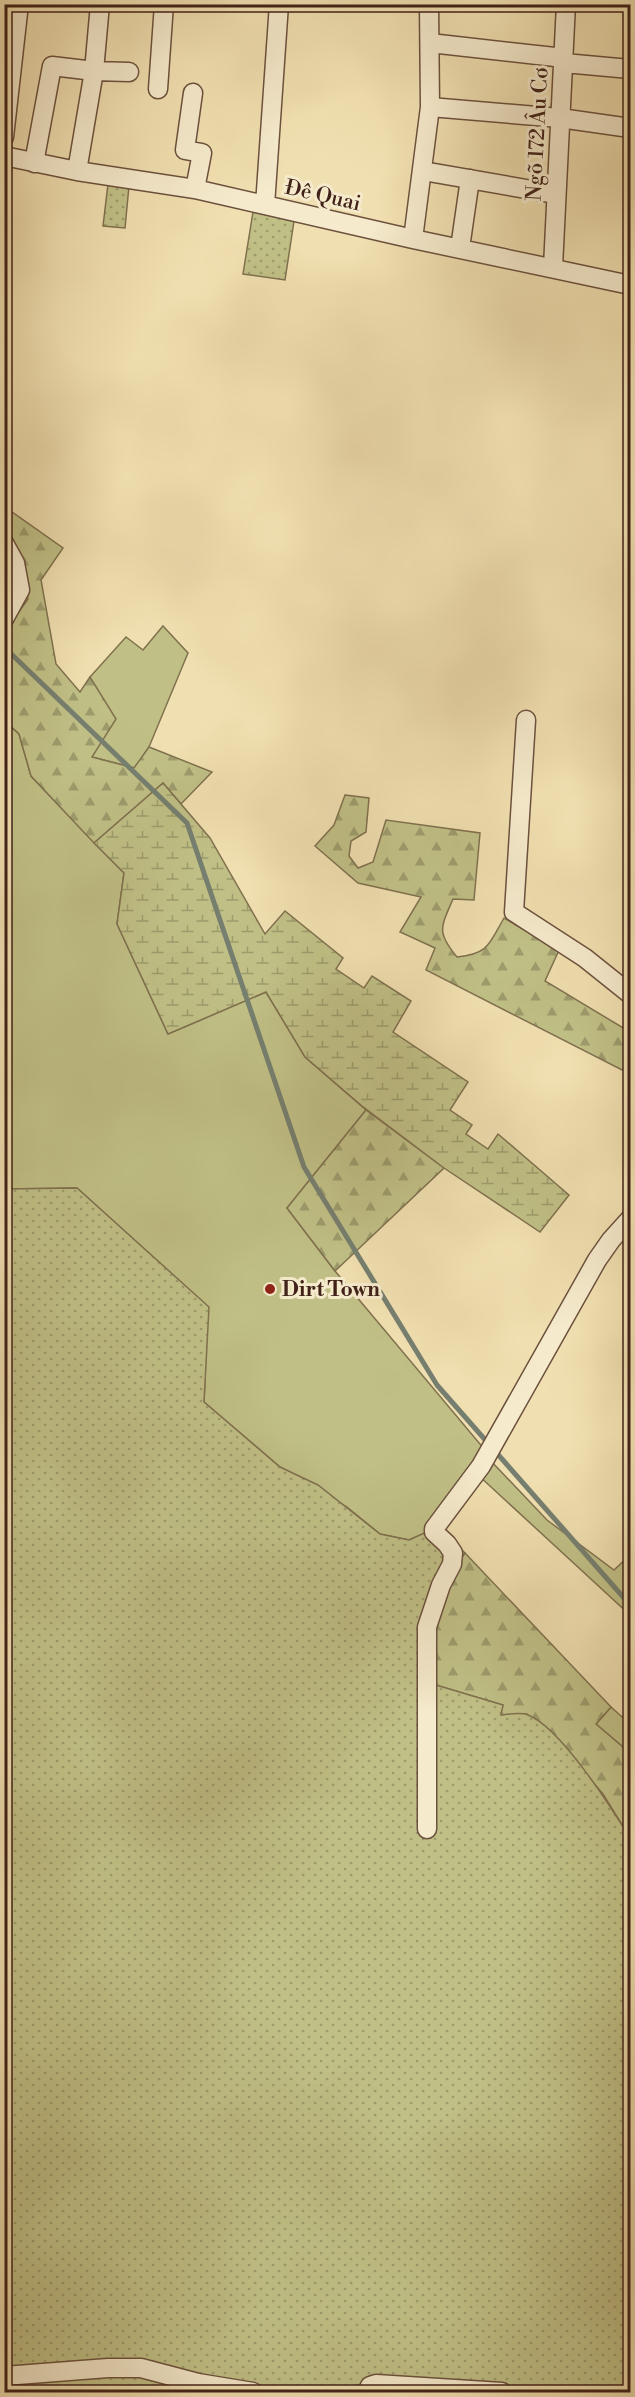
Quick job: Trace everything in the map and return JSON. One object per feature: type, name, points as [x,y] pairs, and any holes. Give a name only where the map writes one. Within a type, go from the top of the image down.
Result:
[{"type":"street","points":[[4,137],[19,4]]},
{"type":"street","points":[[77,171],[94,71],[100,4]]},
{"type":"street","points":[[265,204],[279,4]]},
{"type":"street","points":[[413,239],[430,107],[429,4]]},
{"type":"street","name":"Ngõ 172 Âu Cơ","points":[[553,267],[566,4]]},
{"type":"street","points":[[158,89],[160,5]]},
{"type":"street","points":[[430,43],[630,69]]},
{"type":"street","points":[[34,163],[52,66],[129,72]]},
{"type":"street","points":[[193,93],[185,150],[202,153],[195,189]]},
{"type":"street","points":[[430,107],[560,118],[630,128]]},
{"type":"street","name":"Đê Quai","points":[[4,156],[77,171],[195,189],[413,239],[630,285]]},
{"type":"street","points":[[423,171],[555,194]]},
{"type":"street","points":[[460,248],[470,179]]},
{"type":"street","points":[[4,543],[15,563],[20,590],[4,619]]},
{"type":"street","points":[[526,720],[514,912],[585,957],[630,994]]},
{"type":"street","points":[[427,1829],[427,1627],[441,1585],[452,1564],[453,1553],[434,1532],[434,1529],[481,1466],[597,1260],[630,1219]]},
{"type":"street","points":[[4,2376],[108,2368],[141,2368],[198,2383],[253,2392]]},
{"type":"street","points":[[367,2392],[370,2386],[376,2384],[502,2392]]},
{"type":"green space","points":[[108,184],[129,186],[125,228],[103,226]]},
{"type":"green space","points":[[253,212],[294,221],[285,280],[243,274]]},
{"type":"green space","points":[[5,507],[63,548],[41,580],[56,664],[80,692],[90,677],[116,719],[92,757],[134,768],[149,747],[212,772],[181,804],[163,783],[94,843],[31,776],[19,734],[5,721],[5,631],[28,599],[24,571],[5,529]]},
{"type":"green space","points":[[163,626],[188,653],[149,747],[135,768],[92,757],[90,677],[126,637],[143,650]]},
{"type":"green space","name":"Dirt Town","points":[[4,721],[19,734],[31,776],[124,873],[117,924],[168,1034],[266,992],[305,1057],[366,1110],[287,1208],[335,1271],[485,1450],[458,1494],[425,1533],[409,1540],[380,1534],[347,1507],[280,1467],[204,1402],[208,1307],[77,1188],[5,1189]]},
{"type":"green space","points":[[163,783],[210,838],[265,934],[285,911],[343,958],[336,969],[364,988],[372,976],[411,1001],[393,1032],[468,1082],[450,1110],[472,1125],[466,1134],[488,1149],[498,1134],[569,1195],[540,1232],[444,1168],[362,1106],[305,1057],[266,992],[168,1034],[117,924],[124,873],[94,843]]},
{"type":"green space","points":[[345,795],[369,798],[366,832],[351,841],[349,856],[358,868],[373,862],[386,820],[480,833],[474,900],[453,899],[443,923],[443,935],[450,948],[457,957],[468,956],[482,950],[491,941],[504,918],[559,950],[545,981],[630,1032],[630,1074],[426,970],[435,948],[400,932],[421,897],[358,883],[315,846],[334,825]]},
{"type":"green space","points":[[366,1110],[444,1168],[335,1271],[287,1208]]},
{"type":"green space","points":[[77,1188],[209,1307],[204,1402],[280,1467],[318,1485],[380,1534],[409,1540],[425,1533],[434,1522],[465,1553],[453,1569],[437,1605],[429,1683],[503,1705],[501,1715],[525,1714],[541,1722],[584,1769],[630,1838],[630,2392],[5,2392],[4,1189]]},
{"type":"green space","points":[[490,1460],[547,1520],[614,1570],[630,1555],[630,1615],[478,1475]]},
{"type":"green space","points":[[465,1553],[611,1707],[596,1724],[630,1753],[630,1838],[603,1794],[579,1766],[527,1714],[500,1715],[503,1705],[429,1683],[430,1634],[453,1569]]},
{"type":"green space","points":[[611,1707],[630,1724],[630,1753],[596,1724]]},
{"type":"waterway","points":[[4,647],[187,823],[304,1167],[437,1385],[624,1598],[630,1601]]},
{"type":"place","name":"Dirt Town","points":[[270,1289]]}]
